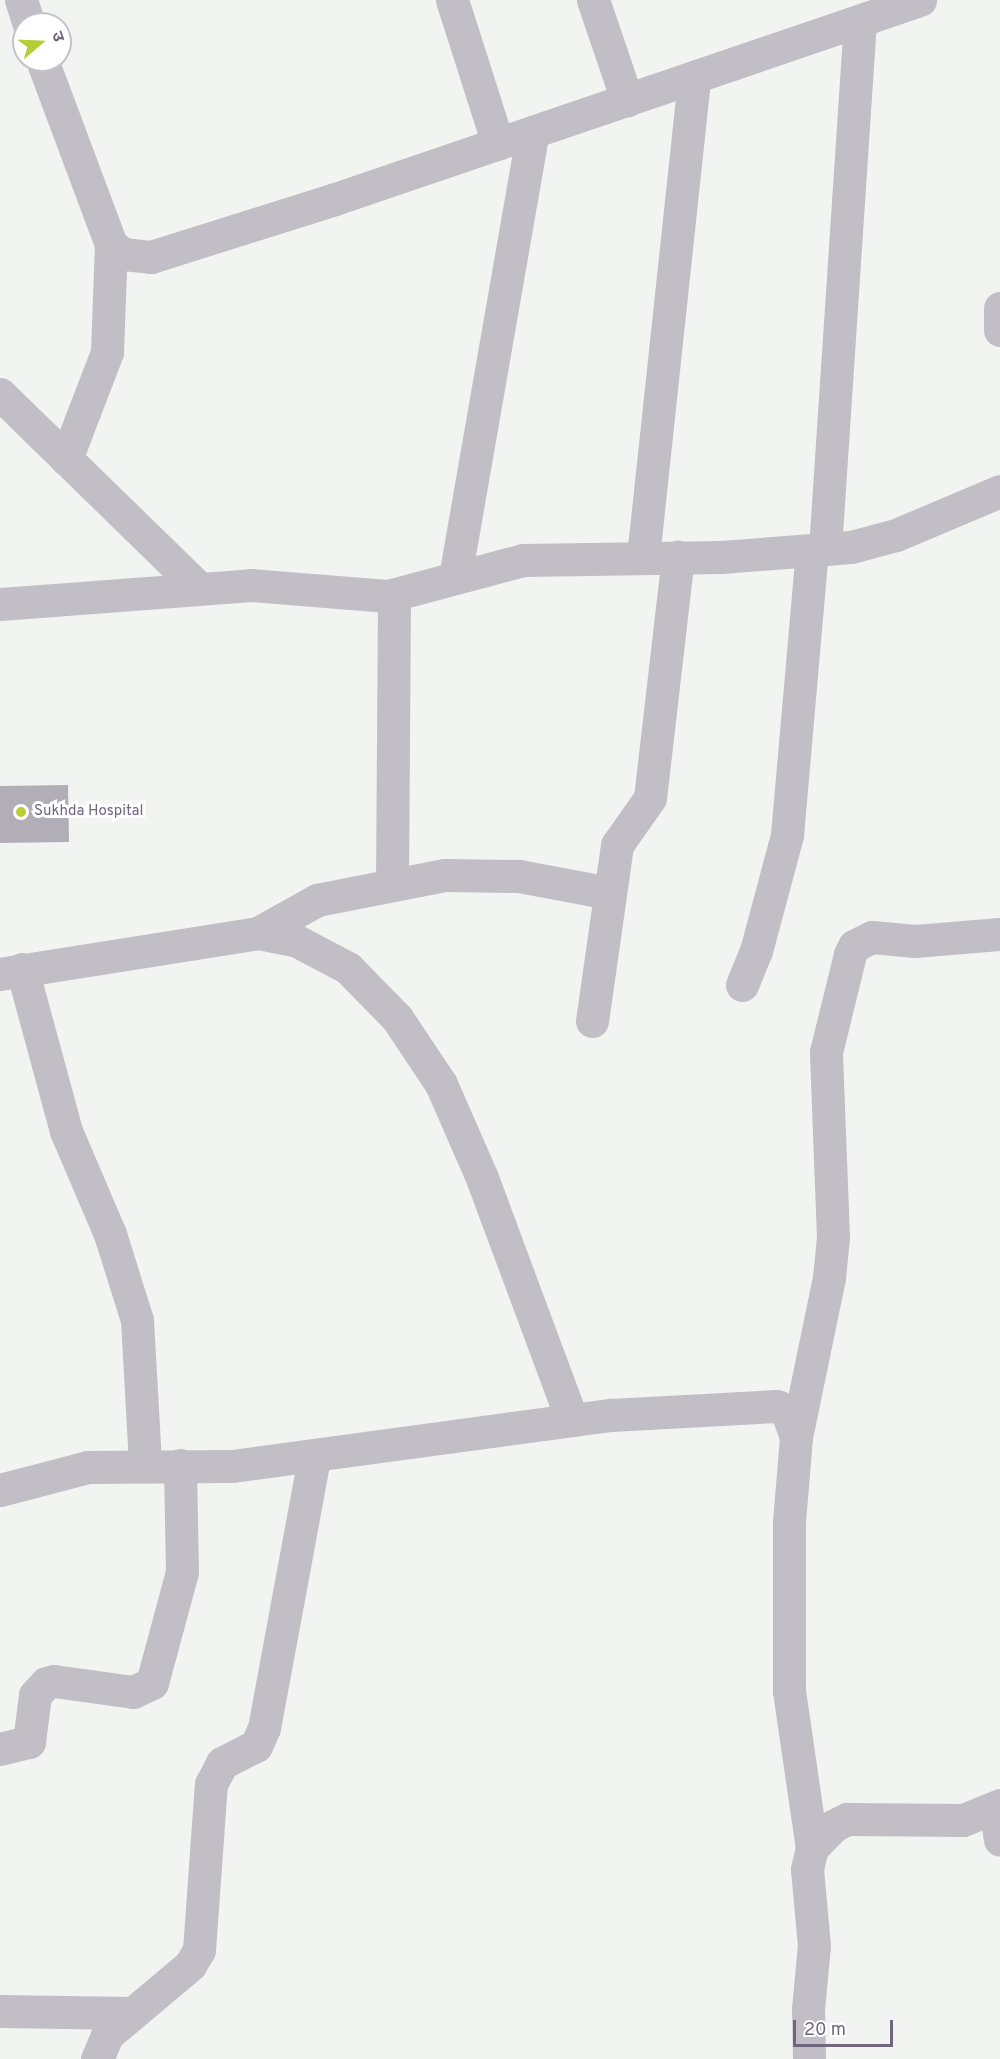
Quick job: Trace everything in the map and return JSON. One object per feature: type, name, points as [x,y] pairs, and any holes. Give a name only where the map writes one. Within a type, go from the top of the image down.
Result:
[{"type":"street","points":[[452,0],[498,144]]},
{"type":"street","points":[[592,0],[627,100]]},
{"type":"street","points":[[111,245],[123,254],[151,257],[498,144],[920,0]]},
{"type":"street","points":[[742,985],[756,951],[787,836],[818,550],[860,21]]},
{"type":"street","points":[[46,72],[111,245],[107,352],[66,459]]},
{"type":"street","points":[[643,557],[694,77]]},
{"type":"street","points":[[455,578],[532,132]]},
{"type":"street","points":[[1000,308],[1000,330]]},
{"type":"street","points":[[0,394],[199,588]]},
{"type":"street","points":[[0,604],[199,588],[282,585],[394,595],[532,559],[678,557],[851,547],[896,535],[1000,491]]},
{"type":"street","points":[[592,1021],[617,845],[650,798],[678,557]]},
{"type":"street","points":[[392,884],[394,595]]},
{"type":"street","points":[[258,933],[316,900],[445,875],[495,874],[609,893]]},
{"type":"street","points":[[145,1465],[135,1314],[110,1234],[66,1131],[11,971],[258,933],[295,940],[348,968],[397,1018],[419,1049],[441,1084],[482,1178],[572,1420]]},
{"type":"street","points":[[809,2059],[808,2009],[814,1946],[807,1869],[812,1848],[789,1690],[786,1627],[796,1437],[830,1278],[833,1216],[826,1052],[849,954],[854,946],[872,936],[915,941],[1000,934]]},
{"type":"street","points":[[0,1490],[88,1467],[232,1466],[314,1458],[572,1420],[763,1405],[787,1412],[796,1437]]},
{"type":"street","points":[[97,2059],[107,2035],[190,1965],[199,1950],[211,1784],[222,1763],[256,1746],[264,1728],[314,1458]]},
{"type":"street","points":[[0,1749],[29,1742],[35,1695],[46,1683],[54,1681],[133,1692],[152,1683],[182,1572],[180,1465]]},
{"type":"street","points":[[812,1848],[833,1826],[847,1819],[963,1820],[997,1807],[1000,1840]]},
{"type":"street","points":[[0,2011],[131,2013]]},
{"type":"building","points":[[68,785],[69,842],[0,843],[0,786]]},
{"type":"place","name":"Sukhda Hospital","points":[[21,812]]}]
